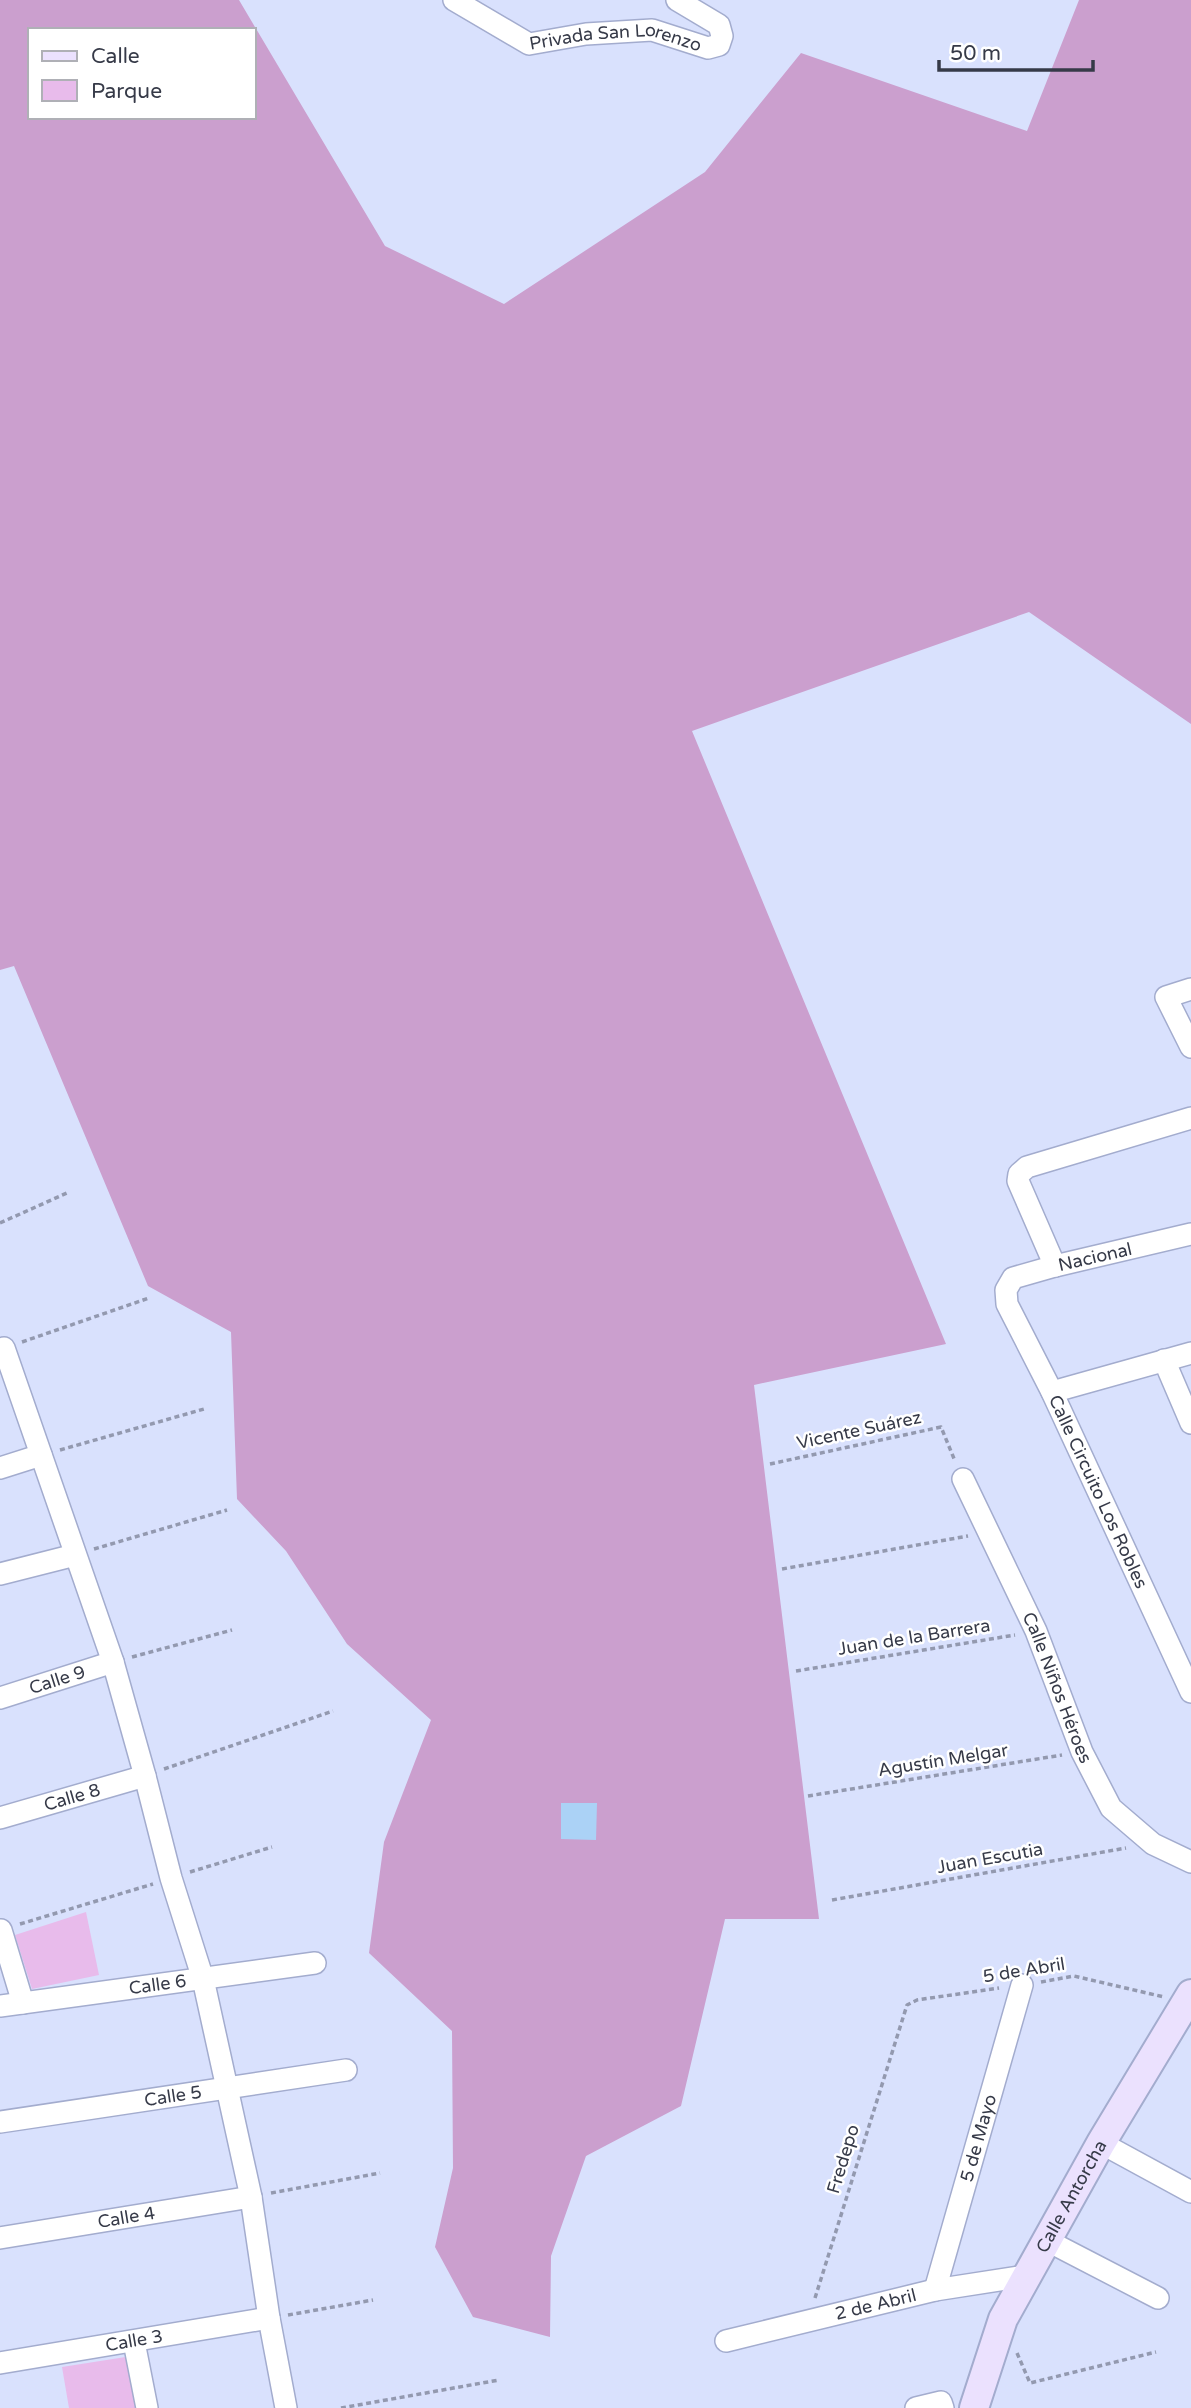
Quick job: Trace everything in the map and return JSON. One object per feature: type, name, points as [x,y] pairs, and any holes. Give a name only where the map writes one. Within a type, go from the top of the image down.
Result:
[{"type":"street","name":"Privada San Lorenzo","points":[[454,0],[529,44],[586,34],[652,30],[708,48],[719,45],[722,36],[719,25],[677,0]]},
{"type":"street","points":[[1191,989],[1166,998],[1191,1047]]},
{"type":"street","points":[[1055,1266],[1018,1181],[1019,1174],[1027,1167],[1191,1118]]},
{"type":"street","name":"Nacional","points":[[1006,1290],[1013,1278],[1191,1234]]},
{"type":"street","name":"Calle Circuito Los Robles","points":[[1006,1290],[1007,1304],[1052,1392],[1191,1692]]},
{"type":"street","points":[[2,1349],[113,1662],[171,1878],[203,1979],[251,2197],[286,2408]]},
{"type":"street","points":[[1052,1392],[1191,1353]]},
{"type":"street","points":[[1164,1360],[1191,1423]]},
{"type":"street","points":[[0,1468],[41,1455]]},
{"type":"street","name":"Calle Niños Héroes","points":[[963,1479],[1036,1632],[1082,1752],[1111,1808],[1153,1844],[1191,1861]]},
{"type":"street","points":[[0,1574],[75,1555]]},
{"type":"street","name":"Calle 9","points":[[0,1698],[113,1662]]},
{"type":"street","name":"Calle 8","points":[[0,1818],[145,1776]]},
{"type":"street","points":[[1,1930],[23,2003]]},
{"type":"street","name":"Calle 6","points":[[0,2006],[315,1963]]},
{"type":"street","name":"5 de Mayo","points":[[935,2290],[1022,1985]]},
{"type":"street","name":"Calle Antorcha","points":[[975,2406],[1003,2319],[1101,2143],[1189,1998]]},
{"type":"street","name":"Calle 5","points":[[0,2122],[346,2070]]},
{"type":"street","points":[[1101,2143],[1191,2192]]},
{"type":"street","name":"Calle 4","points":[[0,2238],[251,2197]]},
{"type":"street","points":[[1048,2241],[1158,2298]]},
{"type":"street","name":"2 de Abril","points":[[726,2341],[935,2290],[1026,2276]]},
{"type":"street","name":"Calle 3","points":[[0,2363],[269,2318]]},
{"type":"street","points":[[134,2342],[147,2408]]},
{"type":"street","points":[[916,2408],[942,2402],[943,2408]]},
{"type":"path","points":[[0,1223],[69,1192]]},
{"type":"path","points":[[2,1349],[149,1298]]},
{"type":"path","points":[[41,1455],[204,1409]]},
{"type":"path","name":"Vicente Suárez","points":[[770,1464],[941,1427],[963,1479]]},
{"type":"path","points":[[75,1555],[227,1510]]},
{"type":"path","points":[[782,1569],[988,1533]]},
{"type":"path","points":[[113,1662],[232,1630]]},
{"type":"path","name":"Juan de la Barrera","points":[[796,1671],[1036,1632]]},
{"type":"path","points":[[145,1776],[333,1711]]},
{"type":"path","name":"Agustín Melgar","points":[[808,1796],[1082,1752]]},
{"type":"path","name":"Juan Escutia","points":[[832,1900],[1153,1844]]},
{"type":"path","points":[[1,1930],[272,1847]]},
{"type":"path","name":"5 de Abril","points":[[907,2005],[917,2000],[1074,1976],[1189,1998]]},
{"type":"path","name":"Fredepo","points":[[808,2322],[907,2005]]},
{"type":"path","points":[[251,2197],[380,2173]]},
{"type":"path","points":[[269,2318],[373,2300]]},
{"type":"path","points":[[1003,2319],[1030,2384],[1156,2353]]},
{"type":"path","points":[[341,2408],[499,2380]]},
{"type":"green space","points":[[86,1912],[99,1975],[32,1989],[15,1935]]},
{"type":"green space","points":[[132,2356],[140,2408],[69,2408],[62,2367]]},
{"type":"shaded area","points":[[0,0],[239,0],[256,28],[28,28],[28,119],[256,119],[256,29],[385,246],[504,304],[705,172],[801,53],[1027,131],[1079,0],[1191,0],[1191,724],[1029,612],[692,731],[946,1344],[754,1385],[819,1919],[725,1919],[681,2106],[586,2156],[551,2256],[550,2337],[473,2317],[435,2247],[453,2168],[452,2031],[369,1953],[384,1842],[431,1720],[347,1644],[286,1551],[237,1499],[231,1332],[148,1286],[14,966],[0,970]]},
{"type":"building","points":[[561,1803],[597,1803],[596,1840],[561,1839]]}]
